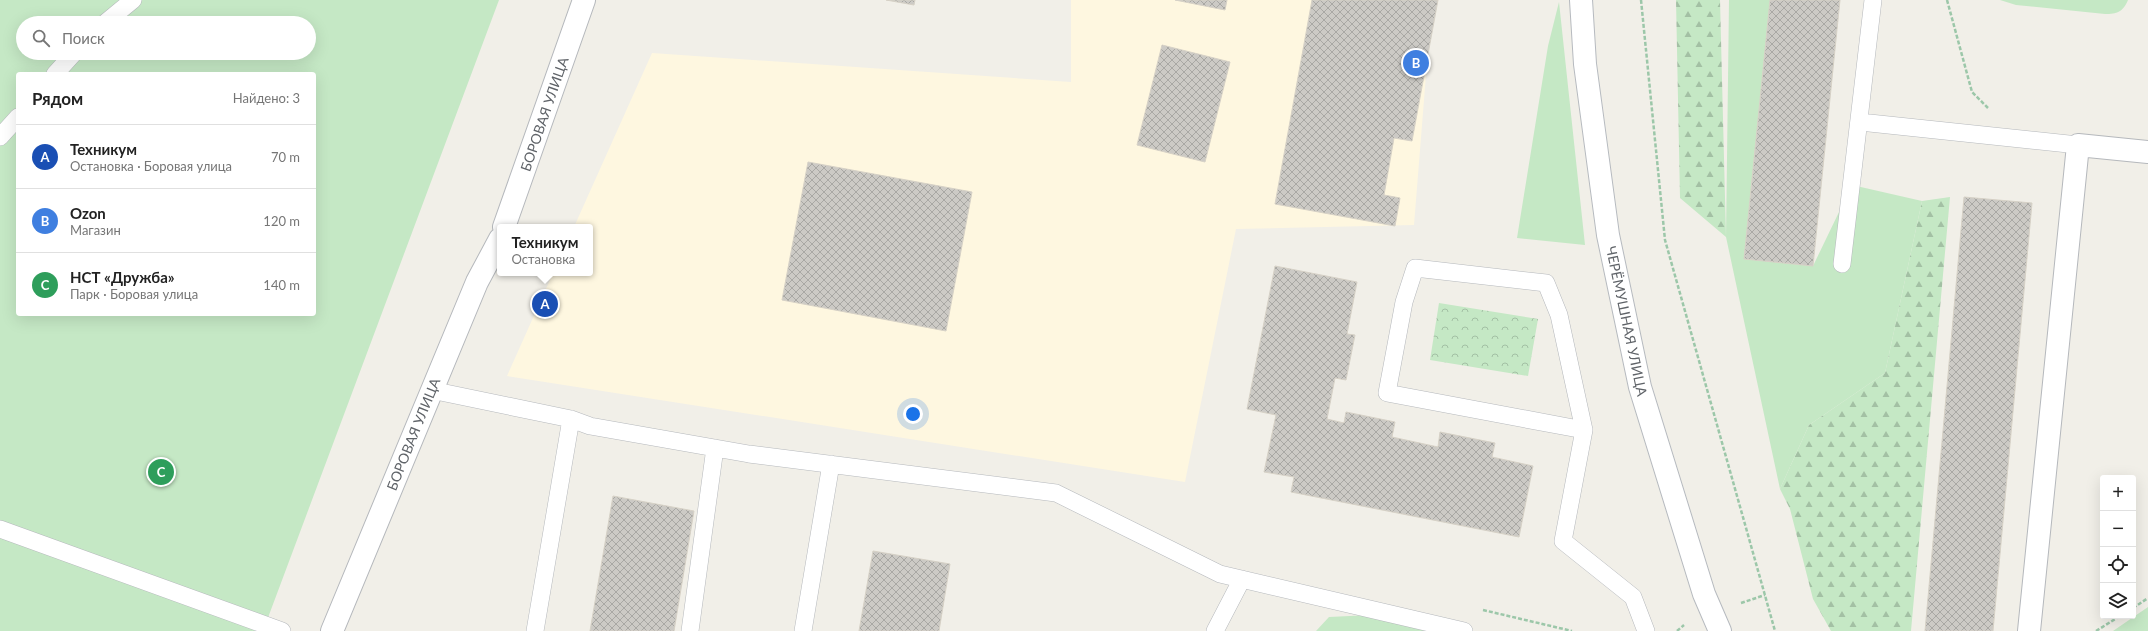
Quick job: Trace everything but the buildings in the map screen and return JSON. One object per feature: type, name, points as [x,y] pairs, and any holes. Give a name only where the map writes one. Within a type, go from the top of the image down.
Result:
[{"type":"street","name":"БОРОВАЯ УЛИЦА","points":[[505,224],[584,0]]},
{"type":"street","name":"ЧЕРЁМУШНАЯ УЛИЦА","points":[[1581,0],[1585,64],[1608,235],[1640,387],[1704,594],[1720,631]]},
{"type":"street","points":[[2029,631],[2078,145],[2148,152]]},
{"type":"street","name":"БОРОВАЯ УЛИЦА","points":[[332,631],[477,282],[497,244]]},
{"type":"lane","points":[[1842,264],[1860,122],[1873,0]]},
{"type":"lane","points":[[112,16],[124,3]]},
{"type":"lane","points":[[58,72],[68,60]]},
{"type":"lane","points":[[0,138],[16,119]]},
{"type":"lane","points":[[1860,122],[2078,145]]},
{"type":"lane","points":[[1584,430],[1387,393],[1404,302],[1415,268],[1546,283],[1559,315],[1584,430],[1563,541],[1632,597],[1646,631]]},
{"type":"lane","points":[[431,390],[572,419],[590,426],[715,448],[1056,493],[1220,574],[1464,631]]},
{"type":"lane","points":[[535,631],[572,419]]},
{"type":"lane","points":[[690,631],[715,448]]},
{"type":"lane","points":[[803,631],[831,464]]},
{"type":"lane","points":[[0,529],[282,631]]},
{"type":"lane","points":[[1215,631],[1242,579]]},
{"type":"path","points":[[1641,0],[1665,240],[1775,631]]},
{"type":"path","points":[[1947,0],[1972,92],[2019,139]]},
{"type":"path","points":[[2136,606],[2148,598]]},
{"type":"path","points":[[2096,631],[2115,619]]},
{"type":"shaded area","points":[[1071,0],[1432,0],[1414,225],[1236,229],[1185,482],[507,376],[552,276],[593,276],[593,224],[575,224],[652,53],[1071,82]]},
{"type":"green space","points":[[0,0],[499,0],[263,631],[0,631]]},
{"type":"green space","points":[[1676,0],[1720,0],[1726,237],[1680,198]]},
{"type":"green space","points":[[1729,0],[1770,0],[1744,259],[1813,266],[1852,185],[1922,201],[1885,373],[1809,425],[1780,489],[1726,237]]},
{"type":"green space","points":[[2000,0],[2128,0],[2119,12],[2105,14],[2016,5]]},
{"type":"green space","points":[[1559,2],[1585,245],[1517,238],[1548,46]]},
{"type":"green space","points":[[1950,197],[1911,631],[1831,631],[1813,599],[1790,509],[1780,489],[1809,425],[1885,373],[1922,201]]},
{"type":"green space","points":[[1439,303],[1538,319],[1528,376],[1430,360]]},
{"type":"green space","points":[[2148,607],[2148,631],[2113,631],[2130,619],[2136,619],[2136,615]]},
{"type":"green space","points":[[1371,615],[1445,631],[1316,631],[1329,617]]},
{"type":"place","name":"Ozon","points":[[1416,63]]},
{"type":"place","name":"Техникум","points":[[545,304]]},
{"type":"place","name":"НСТ «Дружба»","points":[[161,472]]}]
